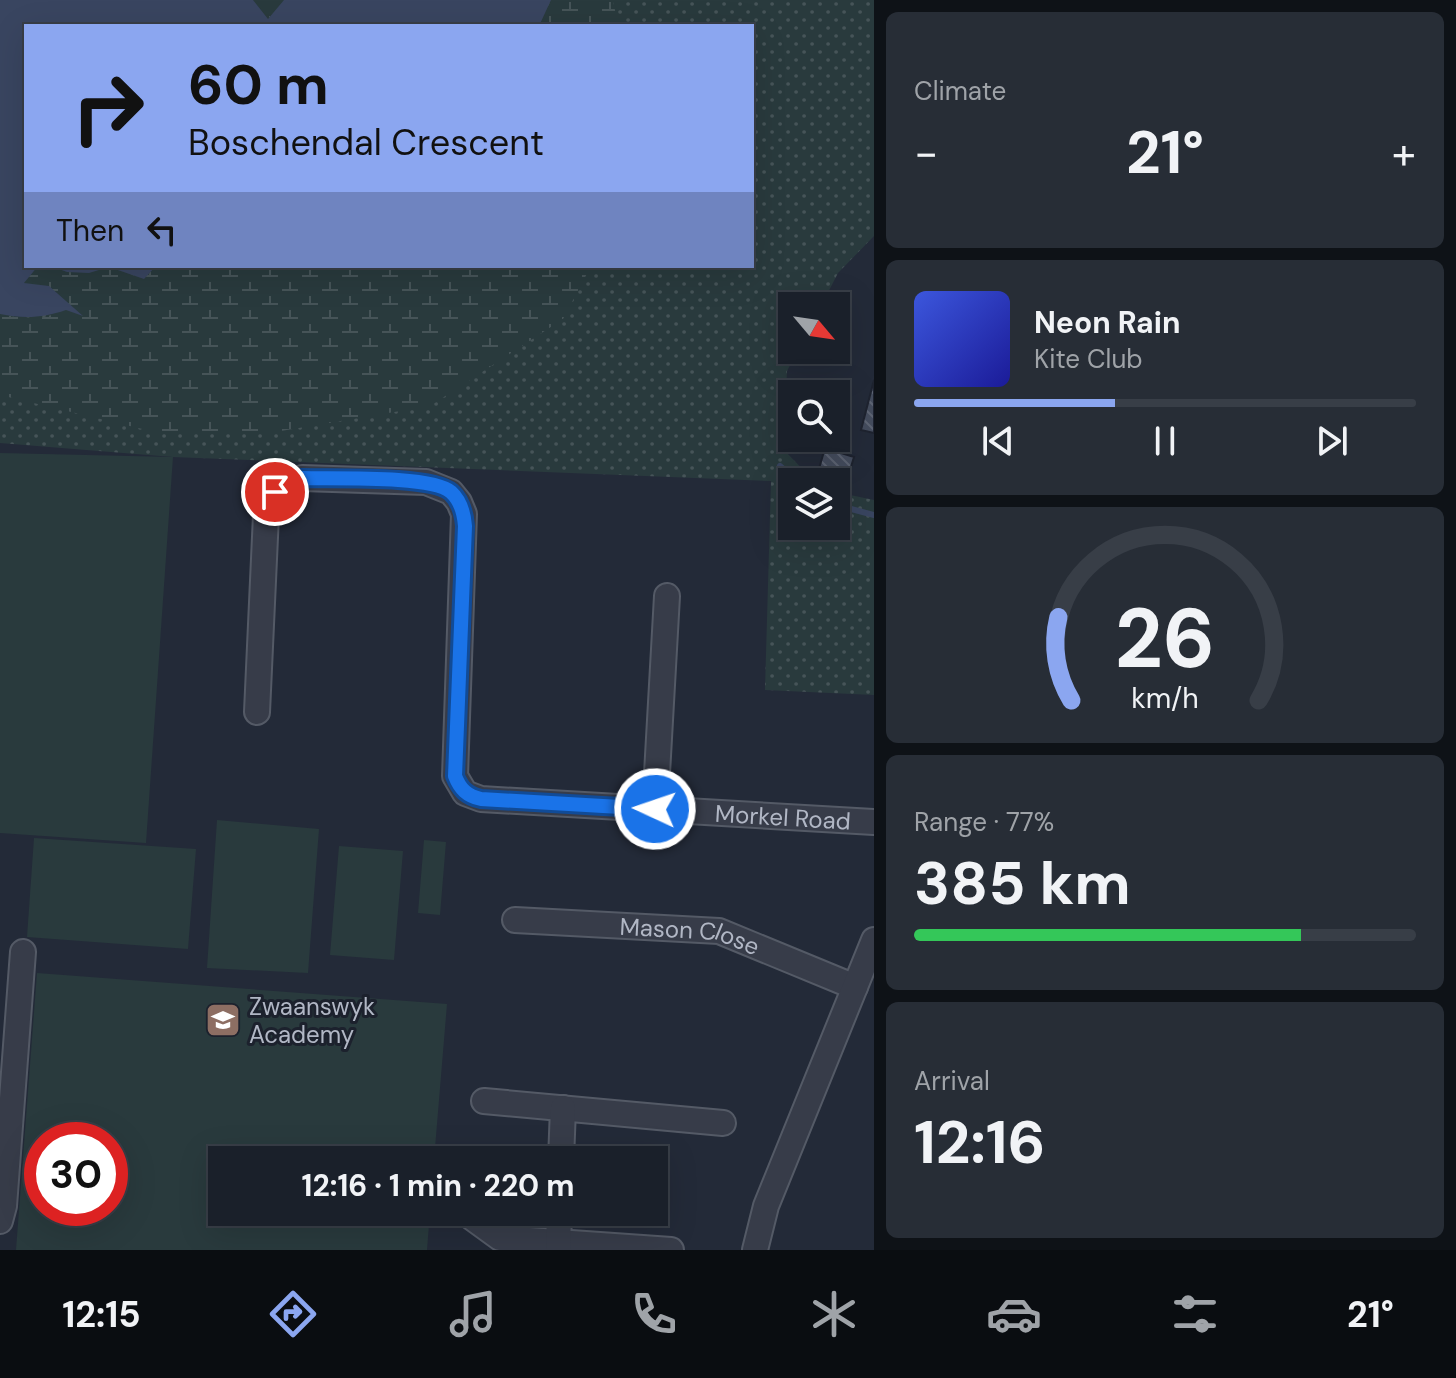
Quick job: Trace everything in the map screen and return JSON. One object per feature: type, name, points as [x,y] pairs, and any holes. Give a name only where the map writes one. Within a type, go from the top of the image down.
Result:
[{"type":"street","name":"Morkel Road","points":[[257,712],[266,515],[275,492],[292,480],[302,478],[426,482],[441,486],[459,502],[465,526],[455,776],[465,793],[481,799],[874,822]]},
{"type":"street","points":[[655,809],[667,596]]},
{"type":"street","name":"Mason Close","points":[[515,920],[719,931],[855,987]]},
{"type":"street","points":[[755,1250],[766,1206],[874,940]]},
{"type":"street","points":[[0,1221],[4,1206],[23,952]]},
{"type":"street","points":[[484,1101],[723,1123]]},
{"type":"street","points":[[562,1146],[563,1108]]},
{"type":"street","points":[[484,1226],[500,1238],[558,1246],[671,1250]]},
{"type":"street","points":[[558,1246],[559,1226]]},
{"type":"green space","points":[[0,0],[874,0],[874,236],[838,273],[828,292],[778,292],[778,364],[791,364],[787,380],[778,380],[778,452],[786,452],[801,468],[778,468],[778,540],[850,540],[850,495],[874,500],[874,695],[765,690],[771,481],[173,457],[0,443]]},
{"type":"green space","points":[[253,0],[284,0],[268,19]]},
{"type":"green space","points":[[551,0],[613,0],[618,24],[540,24]]},
{"type":"green space","points":[[36,268],[89,273],[112,268],[144,279],[154,268],[590,268],[563,319],[430,406],[263,434],[155,432],[0,395],[0,314],[30,318],[64,312],[80,314],[23,284]]},
{"type":"green space","points":[[0,453],[173,457],[146,843],[0,833]]},
{"type":"green space","points":[[217,820],[319,829],[308,973],[207,968]]},
{"type":"green space","points":[[34,838],[196,849],[188,949],[27,937]]},
{"type":"green space","points":[[424,840],[446,842],[440,915],[418,913]]},
{"type":"green space","points":[[339,846],[403,851],[394,960],[330,955]]},
{"type":"green space","points":[[37,973],[447,1004],[435,1146],[208,1146],[208,1226],[429,1226],[427,1250],[16,1250],[24,1144],[24,1226],[128,1226],[128,1122],[26,1122]]},
{"type":"water","points":[[0,0],[253,0],[268,19],[284,0],[551,0],[540,24],[24,24],[24,268],[36,268],[24,283],[49,286],[83,316],[66,310],[25,317],[0,314]]},
{"type":"water","points":[[56,268],[106,268],[89,273]]},
{"type":"water","points":[[112,268],[154,268],[144,279]]},
{"type":"building","points":[[874,380],[874,433],[861,430]]},
{"type":"building","points":[[824,452],[854,457],[850,470],[819,468]]},
{"type":"waterway","points":[[850,509],[874,515]]},
{"type":"place","name":"Zwaanswyk Academy","points":[[223,1020]]},
{"type":"route","points":[[275,492],[292,480],[302,478],[426,482],[451,492],[464,514],[465,526],[455,776],[459,785],[465,793],[481,799],[655,809]]}]
